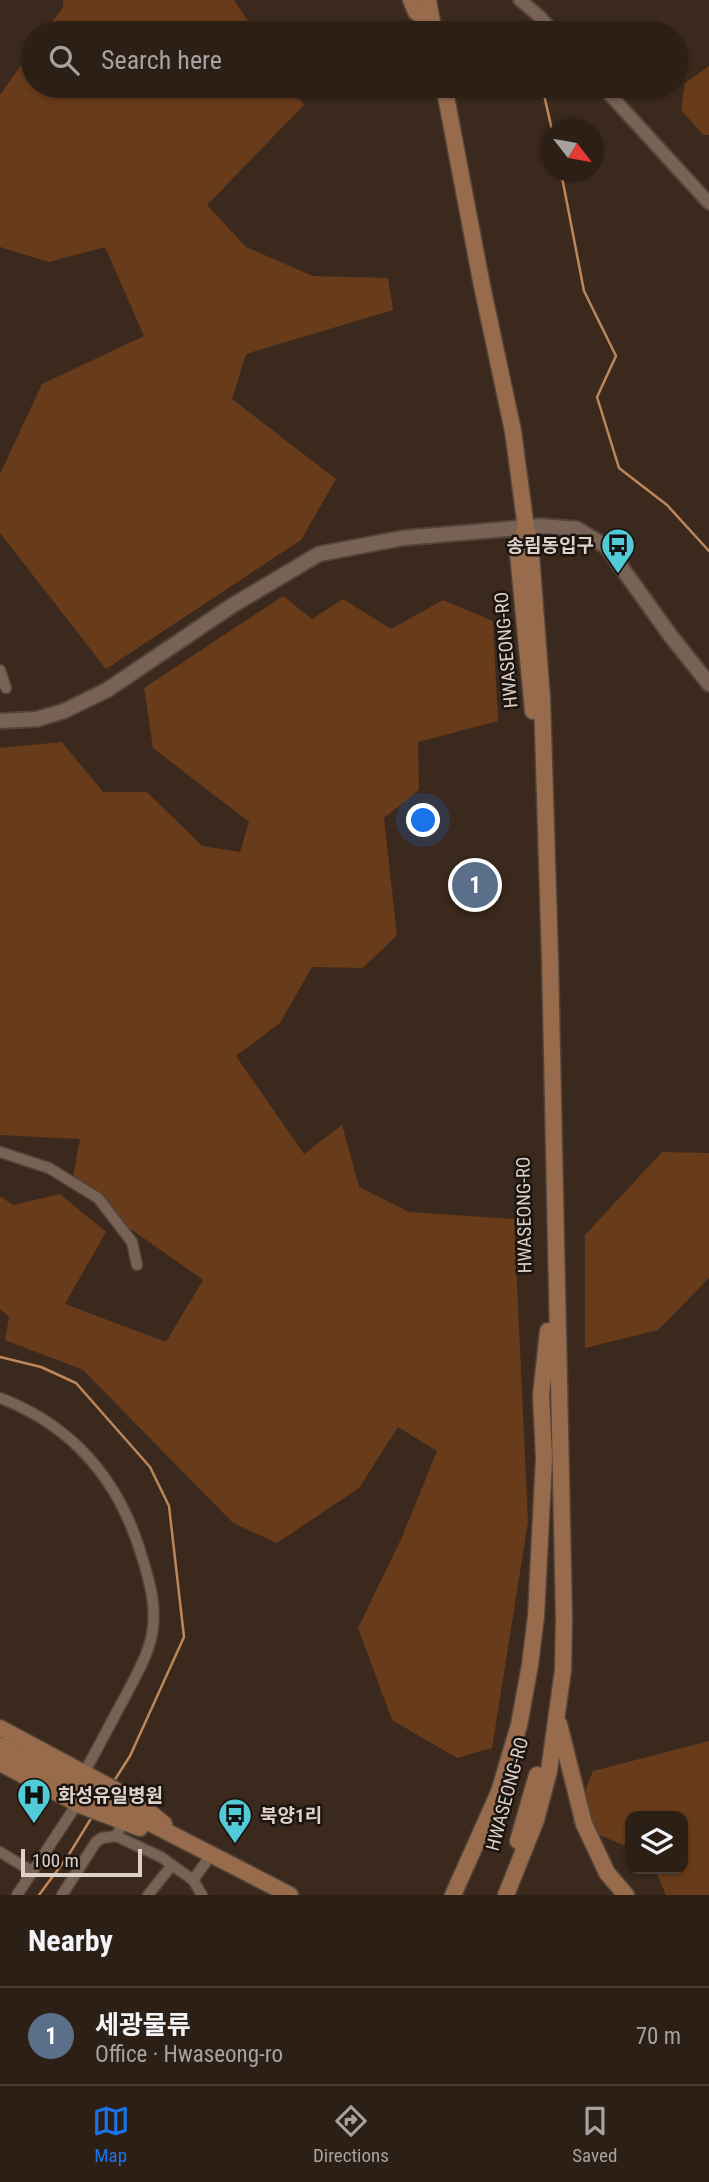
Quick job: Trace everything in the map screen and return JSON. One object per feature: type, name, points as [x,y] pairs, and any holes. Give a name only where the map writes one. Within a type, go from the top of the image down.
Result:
[{"type":"main road","points":[[411,0],[416,12],[426,21]]},
{"type":"main road","points":[[428,0],[432,21]]},
{"type":"main road","name":"HWASEONG-RO","points":[[446,98],[513,430],[530,541],[542,698],[565,1617],[563,1670],[549,1771],[536,1820],[506,1895]]},
{"type":"main road","points":[[0,720],[37,719],[64,711],[107,690],[233,605],[319,554],[403,538],[541,526],[577,529],[607,547],[709,684]]},
{"type":"main road","name":"HWASEONG-RO","points":[[496,1895],[517,1847],[542,1758],[554,1657],[533,718],[518,553],[526,528]]},
{"type":"main road","points":[[453,1895],[499,1792],[519,1725],[530,1665],[536,1616],[543,1471],[541,1395],[548,1331]]},
{"type":"main road","points":[[557,1717],[584,1824],[607,1873],[626,1895]]},
{"type":"main road","points":[[0,1728],[83,1790],[118,1822],[188,1843],[290,1895]]},
{"type":"main road","points":[[0,1746],[83,1790]]},
{"type":"main road","points":[[0,1763],[83,1790],[136,1801],[188,1843]]},
{"type":"main road","points":[[514,1895],[531,1852],[536,1820]]},
{"type":"street","points":[[520,0],[543,21]]},
{"type":"street","points":[[613,98],[709,203]]},
{"type":"street","points":[[0,670],[6,688]]},
{"type":"street","points":[[0,1152],[49,1168],[97,1198],[132,1242],[137,1265]]},
{"type":"street","points":[[0,1398],[30,1412],[76,1444],[114,1489],[130,1520],[148,1574],[153,1613],[150,1644],[142,1665],[83,1790],[16,1895]]},
{"type":"street","points":[[62,1895],[96,1842],[118,1822],[193,1880],[202,1895]]},
{"type":"street","points":[[0,1852],[33,1872]]},
{"type":"street","points":[[193,1880],[211,1855]]},
{"type":"street","points":[[148,1895],[172,1865]]},
{"type":"shaded area","points":[[63,0],[234,0],[248,21],[53,21],[63,7]]},
{"type":"shaded area","points":[[21,66],[21,98],[299,98],[304,105],[207,205],[246,247],[313,276],[388,278],[393,310],[246,354],[232,399],[336,479],[301,540],[106,669],[0,533],[0,474],[42,384],[144,336],[105,247],[49,262],[0,247],[0,95]]},
{"type":"shaded area","points":[[709,66],[709,135],[703,135],[681,110],[683,98],[688,98],[688,81]]},
{"type":"shaded area","points":[[283,596],[312,619],[343,599],[391,629],[443,600],[493,621],[498,721],[418,742],[419,790],[384,818],[397,935],[363,968],[312,967],[280,1023],[236,1056],[304,1154],[342,1125],[359,1187],[409,1212],[514,1219],[528,1522],[492,1748],[457,1758],[392,1720],[358,1628],[402,1537],[437,1451],[398,1427],[359,1488],[277,1543],[233,1523],[83,1370],[5,1340],[9,1317],[0,1309],[0,1196],[13,1205],[60,1194],[106,1232],[65,1304],[166,1342],[203,1280],[71,1187],[80,1139],[0,1135],[0,748],[62,742],[103,792],[147,792],[202,846],[240,852],[249,822],[153,748],[144,688]]},
{"type":"shaded area","points":[[662,1152],[709,1153],[709,1278],[658,1330],[585,1348],[585,1235]]},
{"type":"shaded area","points":[[709,1741],[709,1895],[666,1895],[657,1874],[688,1874],[688,1811],[625,1811],[625,1846],[572,1823],[593,1771]]},
{"type":"waterway","points":[[545,98],[550,119]]},
{"type":"waterway","points":[[563,182],[584,291],[616,356],[597,397],[619,468],[667,505],[709,551]]},
{"type":"waterway","points":[[0,1357],[41,1367],[76,1383],[150,1467],[169,1506],[184,1637],[130,1756],[114,1781]]},
{"type":"waterway","points":[[39,1895],[92,1817]]},
{"type":"place","name":"송림동입구","points":[[618,575]]},
{"type":"place","name":"세광물류","points":[[475,885]]},
{"type":"place","name":"화성유일병원","points":[[34,1825]]},
{"type":"place","name":"북양1리","points":[[235,1845]]}]
